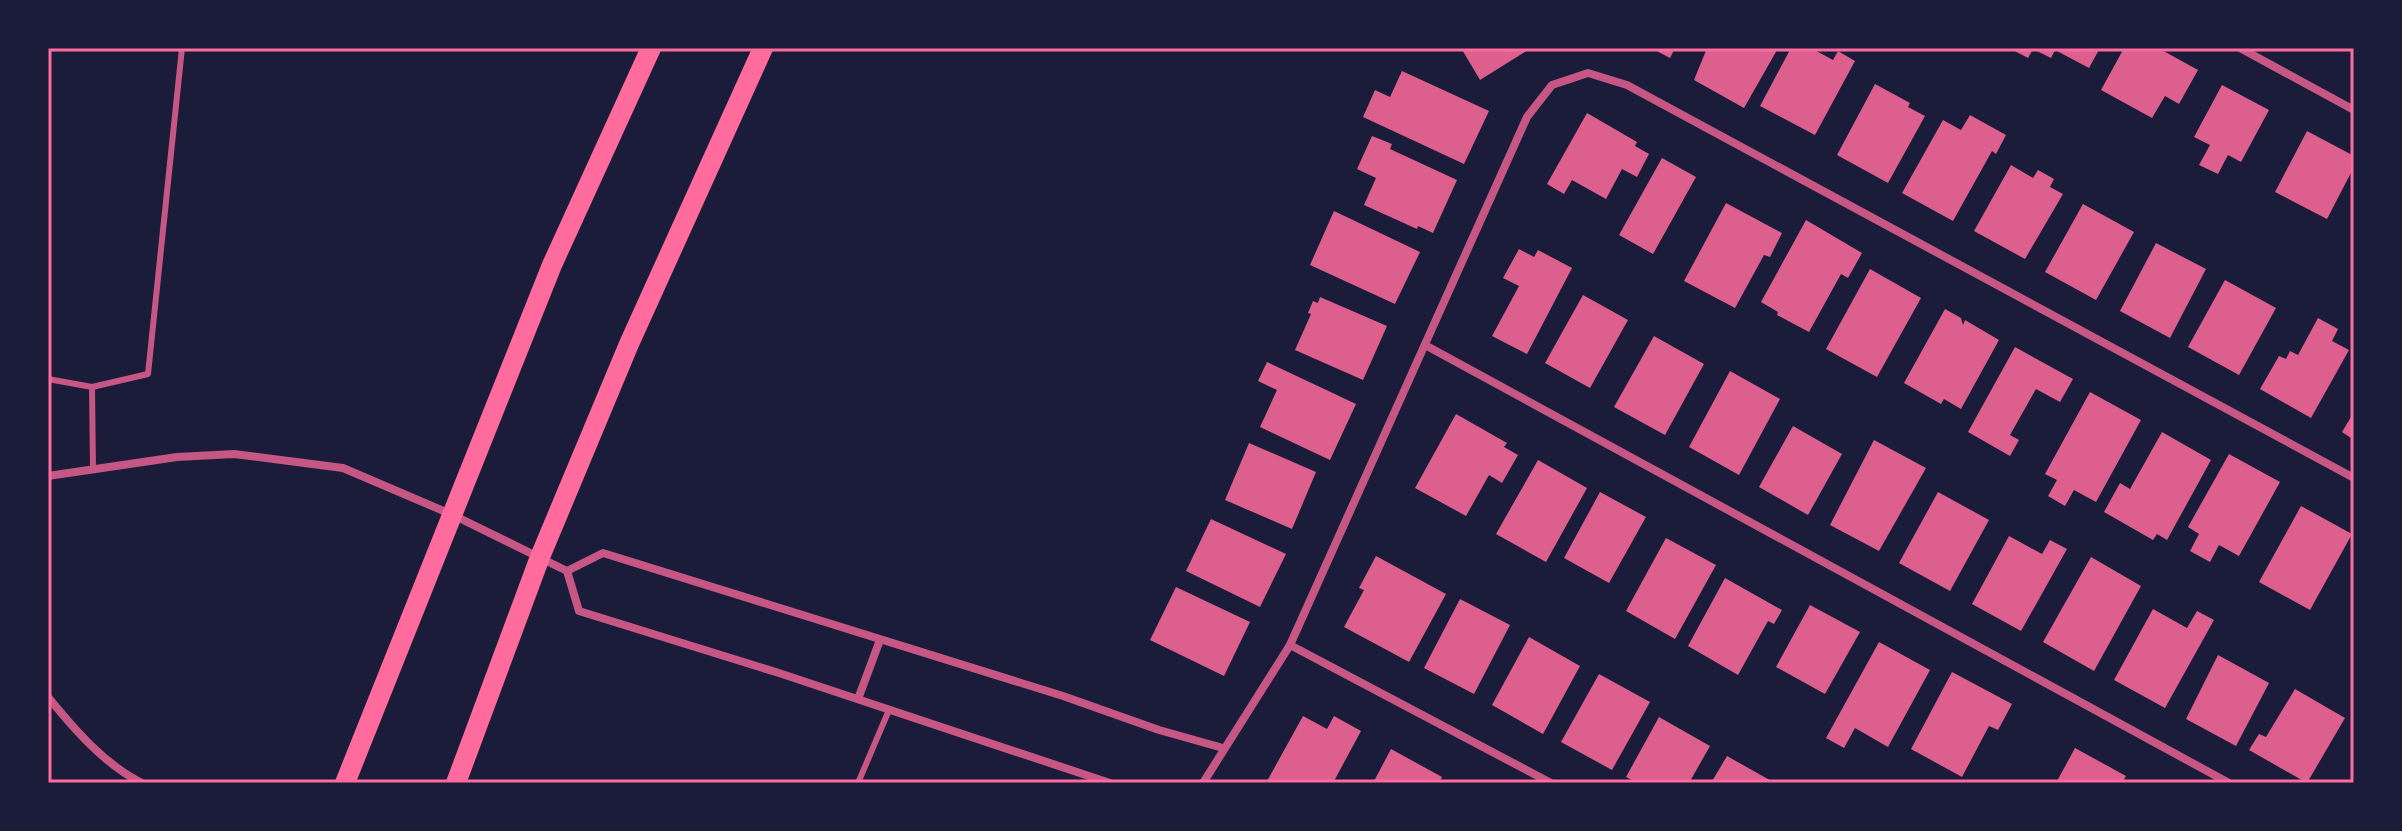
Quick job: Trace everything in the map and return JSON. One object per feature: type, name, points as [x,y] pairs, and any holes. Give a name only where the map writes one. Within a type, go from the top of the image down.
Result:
[{"type":"main road","points":[[345,783],[552,265],[651,48]]},
{"type":"main road","points":[[456,783],[540,557],[629,344],[763,48]]},
{"type":"street","points":[[2240,48],[2354,110]]},
{"type":"street","points":[[1203,783],[1290,645],[1527,117],[1552,85],[1588,73],[1640,92],[2354,478]]},
{"type":"street","points":[[1425,345],[2229,783]]},
{"type":"street","points":[[48,476],[177,457],[234,454],[343,468],[453,515],[567,571],[579,611],[1110,783]]},
{"type":"street","points":[[567,571],[603,553],[1223,748]]},
{"type":"street","points":[[858,699],[880,640]]},
{"type":"street","points":[[1290,645],[1551,783]]},
{"type":"street","points":[[48,697],[75,730],[131,778],[142,783]]},
{"type":"lane","points":[[48,379],[92,387],[148,374],[182,48]]},
{"type":"lane","points":[[92,387],[93,469]]},
{"type":"lane","points":[[858,783],[889,710]]},
{"type":"building","points":[[1461,48],[1531,48],[1480,80]]},
{"type":"building","points":[[1651,48],[1675,48],[1670,58]]},
{"type":"building","points":[[1707,48],[1777,50],[1744,108],[1694,80]]},
{"type":"building","points":[[1791,48],[1811,48],[1833,60],[1838,51],[1855,61],[1815,135],[1760,106]]},
{"type":"building","points":[[2009,48],[2100,48],[2089,68],[2055,50],[2051,58],[2033,49],[2028,58]]},
{"type":"building","points":[[2124,48],[2158,48],[2198,70],[2179,104],[2165,96],[2152,118],[2101,90]]},
{"type":"building","points":[[1402,71],[1489,111],[1464,164],[1363,117],[1375,90],[1390,97]]},
{"type":"building","points":[[1875,84],[1910,103],[1908,107],[1925,116],[1888,183],[1837,155]]},
{"type":"building","points":[[2222,85],[2269,110],[2241,162],[2228,155],[2218,174],[2199,165],[2210,145],[2194,137]]},
{"type":"building","points":[[1587,113],[1637,142],[1635,146],[1649,154],[1637,177],[1622,169],[1606,199],[1572,180],[1564,194],[1547,184]]},
{"type":"building","points":[[1970,115],[2006,135],[1996,154],[1992,151],[1953,221],[1902,193],[1943,120],[1961,130]]},
{"type":"building","points":[[2307,131],[2354,156],[2354,167],[2327,219],[2275,192]]},
{"type":"building","points":[[1372,136],[1392,144],[1390,149],[1457,180],[1433,233],[1364,205],[1376,178],[1357,169]]},
{"type":"building","points":[[1662,158],[1696,177],[1653,254],[1619,235]]},
{"type":"building","points":[[2011,165],[2033,178],[2038,170],[2054,179],[2050,187],[2063,194],[2025,259],[1974,231]]},
{"type":"building","points":[[1726,203],[1782,233],[1770,257],[1764,255],[1735,308],[1684,281]]},
{"type":"building","points":[[2083,204],[2134,232],[2096,300],[2045,272]]},
{"type":"building","points":[[1334,211],[1420,252],[1395,304],[1310,265]]},
{"type":"building","points":[[1806,220],[1862,253],[1848,278],[1841,274],[1809,332],[1777,315],[1778,312],[1761,302]]},
{"type":"building","points":[[2156,243],[2206,269],[2170,338],[2120,311]]},
{"type":"building","points":[[1519,249],[1534,257],[1538,250],[1572,268],[1527,354],[1492,336],[1519,286],[1503,278]]},
{"type":"building","points":[[1870,269],[1921,298],[1877,377],[1826,349]]},
{"type":"building","points":[[2225,280],[2276,308],[2239,375],[2188,347]]},
{"type":"building","points":[[1583,295],[1628,320],[1590,388],[1545,363]]},
{"type":"building","points":[[1320,297],[1387,326],[1363,380],[1295,350],[1311,314],[1308,313],[1313,301],[1318,303]]},
{"type":"building","points":[[1945,309],[1961,318],[1963,325],[1965,320],[1999,340],[1961,409],[1944,399],[1941,404],[1904,383]]},
{"type":"building","points":[[2318,318],[2338,329],[2332,341],[2349,350],[2311,418],[2260,389],[2279,356],[2286,359],[2290,351],[2298,355]]},
{"type":"building","points":[[1654,336],[1704,364],[1665,435],[1614,407]]},
{"type":"building","points":[[2015,347],[2073,379],[2060,402],[2036,389],[2010,435],[2019,440],[2010,456],[1968,432]]},
{"type":"building","points":[[1267,362],[1356,404],[1330,460],[1260,427],[1277,390],[1258,381]]},
{"type":"building","points":[[1730,371],[1780,399],[1739,475],[1689,447]]},
{"type":"building","points":[[2090,392],[2141,420],[2096,502],[2074,490],[2065,506],[2048,496],[2057,480],[2045,474]]},
{"type":"building","points":[[2354,412],[2354,440],[2342,432]]},
{"type":"building","points":[[1456,414],[1507,443],[1504,447],[1518,455],[1502,483],[1489,475],[1466,516],[1415,488]]},
{"type":"building","points":[[1793,426],[1842,454],[1808,515],[1759,487]]},
{"type":"building","points":[[2162,432],[2211,460],[2167,540],[2157,534],[2153,540],[2104,512],[2120,483],[2130,489]]},
{"type":"building","points":[[1874,440],[1926,468],[1879,551],[1830,525]]},
{"type":"building","points":[[1249,443],[1316,472],[1292,529],[1225,500]]},
{"type":"building","points":[[2229,454],[2280,482],[2239,556],[2219,545],[2210,562],[2190,551],[2199,534],[2188,527]]},
{"type":"building","points":[[1538,460],[1587,488],[1546,562],[1496,534]]},
{"type":"building","points":[[1600,492],[1646,517],[1609,583],[1564,558]]},
{"type":"building","points":[[1938,492],[1989,520],[1950,591],[1899,563]]},
{"type":"building","points":[[2301,506],[2352,534],[2310,610],[2259,582]]},
{"type":"building","points":[[1211,519],[1286,554],[1260,607],[1186,571]]},
{"type":"building","points":[[2009,536],[2042,554],[2050,540],[2067,549],[2021,631],[1972,604]]},
{"type":"building","points":[[1666,538],[1716,565],[1675,639],[1626,611]]},
{"type":"building","points":[[1376,556],[1446,594],[1409,662],[1344,627],[1364,590],[1359,588]]},
{"type":"building","points":[[2091,557],[2141,586],[2094,671],[2043,642]]},
{"type":"building","points":[[1725,578],[1782,610],[1774,624],[1768,621],[1738,675],[1688,646]]},
{"type":"building","points":[[1176,587],[1250,622],[1224,676],[1150,640]]},
{"type":"building","points":[[1460,599],[1510,625],[1474,694],[1424,668]]},
{"type":"building","points":[[1810,605],[1860,632],[1825,694],[1776,667]]},
{"type":"building","points":[[2153,609],[2187,628],[2197,611],[2214,620],[2165,708],[2114,680]]},
{"type":"building","points":[[1529,637],[1580,666],[1543,734],[1492,705]]},
{"type":"building","points":[[1879,642],[1930,670],[1888,747],[1855,728],[1844,748],[1826,738]]},
{"type":"building","points":[[2218,655],[2269,683],[2236,746],[2186,719]]},
{"type":"building","points":[[1952,672],[2012,704],[1998,730],[1989,726],[1962,777],[1911,749]]},
{"type":"building","points":[[1599,674],[1650,702],[1612,770],[1561,742]]},
{"type":"building","points":[[2295,689],[2345,718],[2307,783],[2249,750],[2259,734],[2266,737]]},
{"type":"building","points":[[1303,716],[1327,729],[1334,716],[1361,731],[1333,783],[1266,783]]},
{"type":"building","points":[[1659,717],[1710,746],[1689,783],[1638,783],[1626,777]]},
{"type":"building","points":[[2075,748],[2126,776],[2122,783],[2056,783]]},
{"type":"building","points":[[1391,749],[1442,777],[1439,783],[1373,783]]},
{"type":"building","points":[[1727,756],[1775,783],[1711,783]]}]
